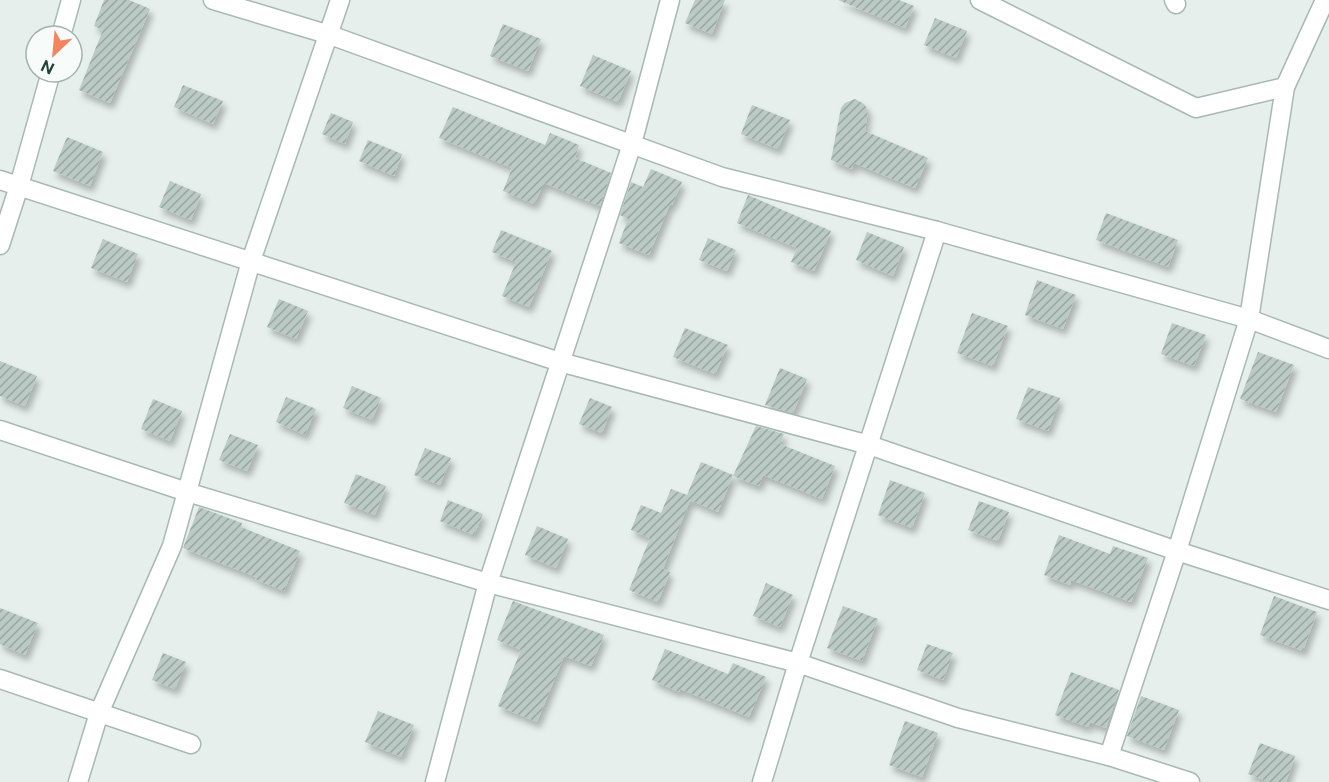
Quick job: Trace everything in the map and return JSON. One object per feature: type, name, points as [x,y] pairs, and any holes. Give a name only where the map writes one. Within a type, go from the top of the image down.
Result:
[{"type":"street","points":[[64,24],[70,0]]},
{"type":"street","points":[[213,0],[330,35],[722,177],[938,231],[1249,319],[1329,349]]},
{"type":"street","points":[[78,782],[99,713],[172,546],[251,261],[330,35],[340,0]]},
{"type":"street","points":[[435,782],[488,583],[632,144],[670,0]]},
{"type":"street","points":[[980,0],[1196,108],[1285,87]]},
{"type":"street","points":[[1109,756],[1177,551],[1249,319],[1285,87],[1325,0]]},
{"type":"street","points":[[0,245],[48,84]]},
{"type":"street","points":[[0,180],[560,362],[869,445],[1177,551],[1329,600]]},
{"type":"street","points":[[762,782],[798,663],[938,231]]},
{"type":"street","points":[[0,430],[187,492],[488,583],[798,663],[958,718],[1109,756],[1190,782]]},
{"type":"street","points":[[0,679],[190,744]]},
{"type":"building","points":[[104,0],[129,0],[150,9],[110,103],[79,90],[81,84],[84,84],[84,78],[103,30],[94,26]]},
{"type":"building","points":[[695,0],[725,0],[712,34],[685,23]]},
{"type":"building","points":[[838,0],[899,0],[914,6],[905,28]]},
{"type":"building","points":[[935,18],[967,31],[956,58],[924,45]]},
{"type":"building","points":[[503,24],[541,39],[528,71],[490,56]]},
{"type":"building","points":[[593,55],[631,71],[618,102],[580,86]]},
{"type":"building","points":[[183,85],[223,101],[213,124],[174,107]]},
{"type":"building","points":[[855,99],[864,104],[868,110],[865,131],[928,158],[915,188],[854,163],[852,169],[831,160],[841,108],[845,103]]},
{"type":"building","points":[[752,105],[790,120],[778,149],[741,134]]},
{"type":"building","points":[[453,107],[545,145],[550,133],[579,145],[575,158],[611,173],[600,206],[544,183],[534,204],[503,191],[512,168],[439,138]]},
{"type":"building","points":[[331,113],[353,122],[345,144],[322,134]]},
{"type":"building","points":[[67,137],[103,152],[90,186],[53,171]]},
{"type":"building","points":[[368,140],[402,154],[394,176],[359,161]]},
{"type":"building","points":[[651,169],[682,182],[672,205],[670,204],[649,255],[619,243],[628,219],[620,215],[631,182],[643,187]]},
{"type":"building","points":[[170,181],[201,194],[191,220],[159,207]]},
{"type":"building","points":[[748,195],[831,231],[814,271],[791,262],[797,248],[737,223]]},
{"type":"building","points":[[1106,213],[1178,240],[1168,267],[1096,240]]},
{"type":"building","points":[[501,230],[552,251],[529,307],[502,296],[516,262],[492,252]]},
{"type":"building","points":[[867,232],[904,247],[893,276],[856,260]]},
{"type":"building","points":[[708,238],[736,250],[727,271],[699,260]]},
{"type":"building","points":[[103,239],[138,254],[127,282],[91,268]]},
{"type":"building","points":[[1037,280],[1076,295],[1063,329],[1025,315]]},
{"type":"building","points":[[279,299],[308,311],[296,339],[267,327]]},
{"type":"building","points":[[972,313],[1008,326],[993,366],[957,353]]},
{"type":"building","points":[[1172,323],[1206,335],[1194,366],[1161,354]]},
{"type":"building","points":[[685,328],[728,345],[715,374],[673,357]]},
{"type":"building","points":[[1258,352],[1294,365],[1276,412],[1240,399]]},
{"type":"building","points":[[0,361],[37,376],[25,406],[0,396]]},
{"type":"building","points":[[780,368],[807,379],[793,413],[765,405]]},
{"type":"building","points":[[352,386],[381,398],[372,420],[343,408]]},
{"type":"building","points":[[1028,387],[1060,398],[1048,431],[1016,419]]},
{"type":"building","points":[[286,397],[316,409],[305,435],[276,422]]},
{"type":"building","points":[[590,398],[612,407],[602,433],[579,424]]},
{"type":"building","points":[[153,399],[182,411],[170,441],[141,429]]},
{"type":"building","points":[[756,426],[784,434],[780,444],[835,466],[822,499],[763,475],[759,486],[733,476]]},
{"type":"building","points":[[230,434],[258,445],[247,471],[219,460]]},
{"type":"building","points":[[425,448],[451,458],[440,485],[414,475]]},
{"type":"building","points":[[701,462],[733,475],[718,512],[690,500],[663,569],[670,572],[658,602],[629,590],[650,538],[631,530],[641,505],[661,513],[671,489],[687,495]]},
{"type":"building","points":[[356,474],[386,486],[375,515],[344,503]]},
{"type":"building","points":[[890,480],[925,493],[912,528],[878,515]]},
{"type":"building","points":[[448,500],[483,514],[474,535],[440,521]]},
{"type":"building","points":[[979,501],[1009,512],[998,541],[968,530]]},
{"type":"building","points":[[199,507],[242,523],[241,527],[300,551],[284,591],[255,579],[256,577],[183,548]]},
{"type":"building","points":[[537,526],[568,539],[556,568],[525,555]]},
{"type":"building","points":[[1059,535],[1110,554],[1113,546],[1148,558],[1131,602],[1071,580],[1070,585],[1044,575]]},
{"type":"building","points":[[766,583],[793,595],[780,627],[753,616]]},
{"type":"building","points":[[1274,596],[1317,612],[1303,651],[1260,635]]},
{"type":"building","points":[[513,601],[604,635],[591,666],[564,656],[537,722],[498,706],[521,650],[497,640]]},
{"type":"building","points":[[843,606],[878,619],[862,661],[827,648]]},
{"type":"building","points":[[0,608],[38,623],[25,655],[0,644]]},
{"type":"building","points":[[927,644],[953,653],[943,680],[917,670]]},
{"type":"building","points":[[665,649],[728,674],[733,663],[766,677],[749,717],[652,680]]},
{"type":"building","points":[[163,653],[186,662],[175,689],[152,680]]},
{"type":"building","points":[[1071,672],[1119,690],[1106,728],[1090,722],[1088,727],[1055,715]]},
{"type":"building","points":[[1141,696],[1179,710],[1164,750],[1127,736]]},
{"type":"building","points":[[378,711],[414,725],[401,757],[365,742]]},
{"type":"building","points":[[905,721],[938,733],[922,777],[889,765]]},
{"type":"building","points":[[1260,743],[1295,756],[1286,782],[1269,782],[1248,774]]}]
